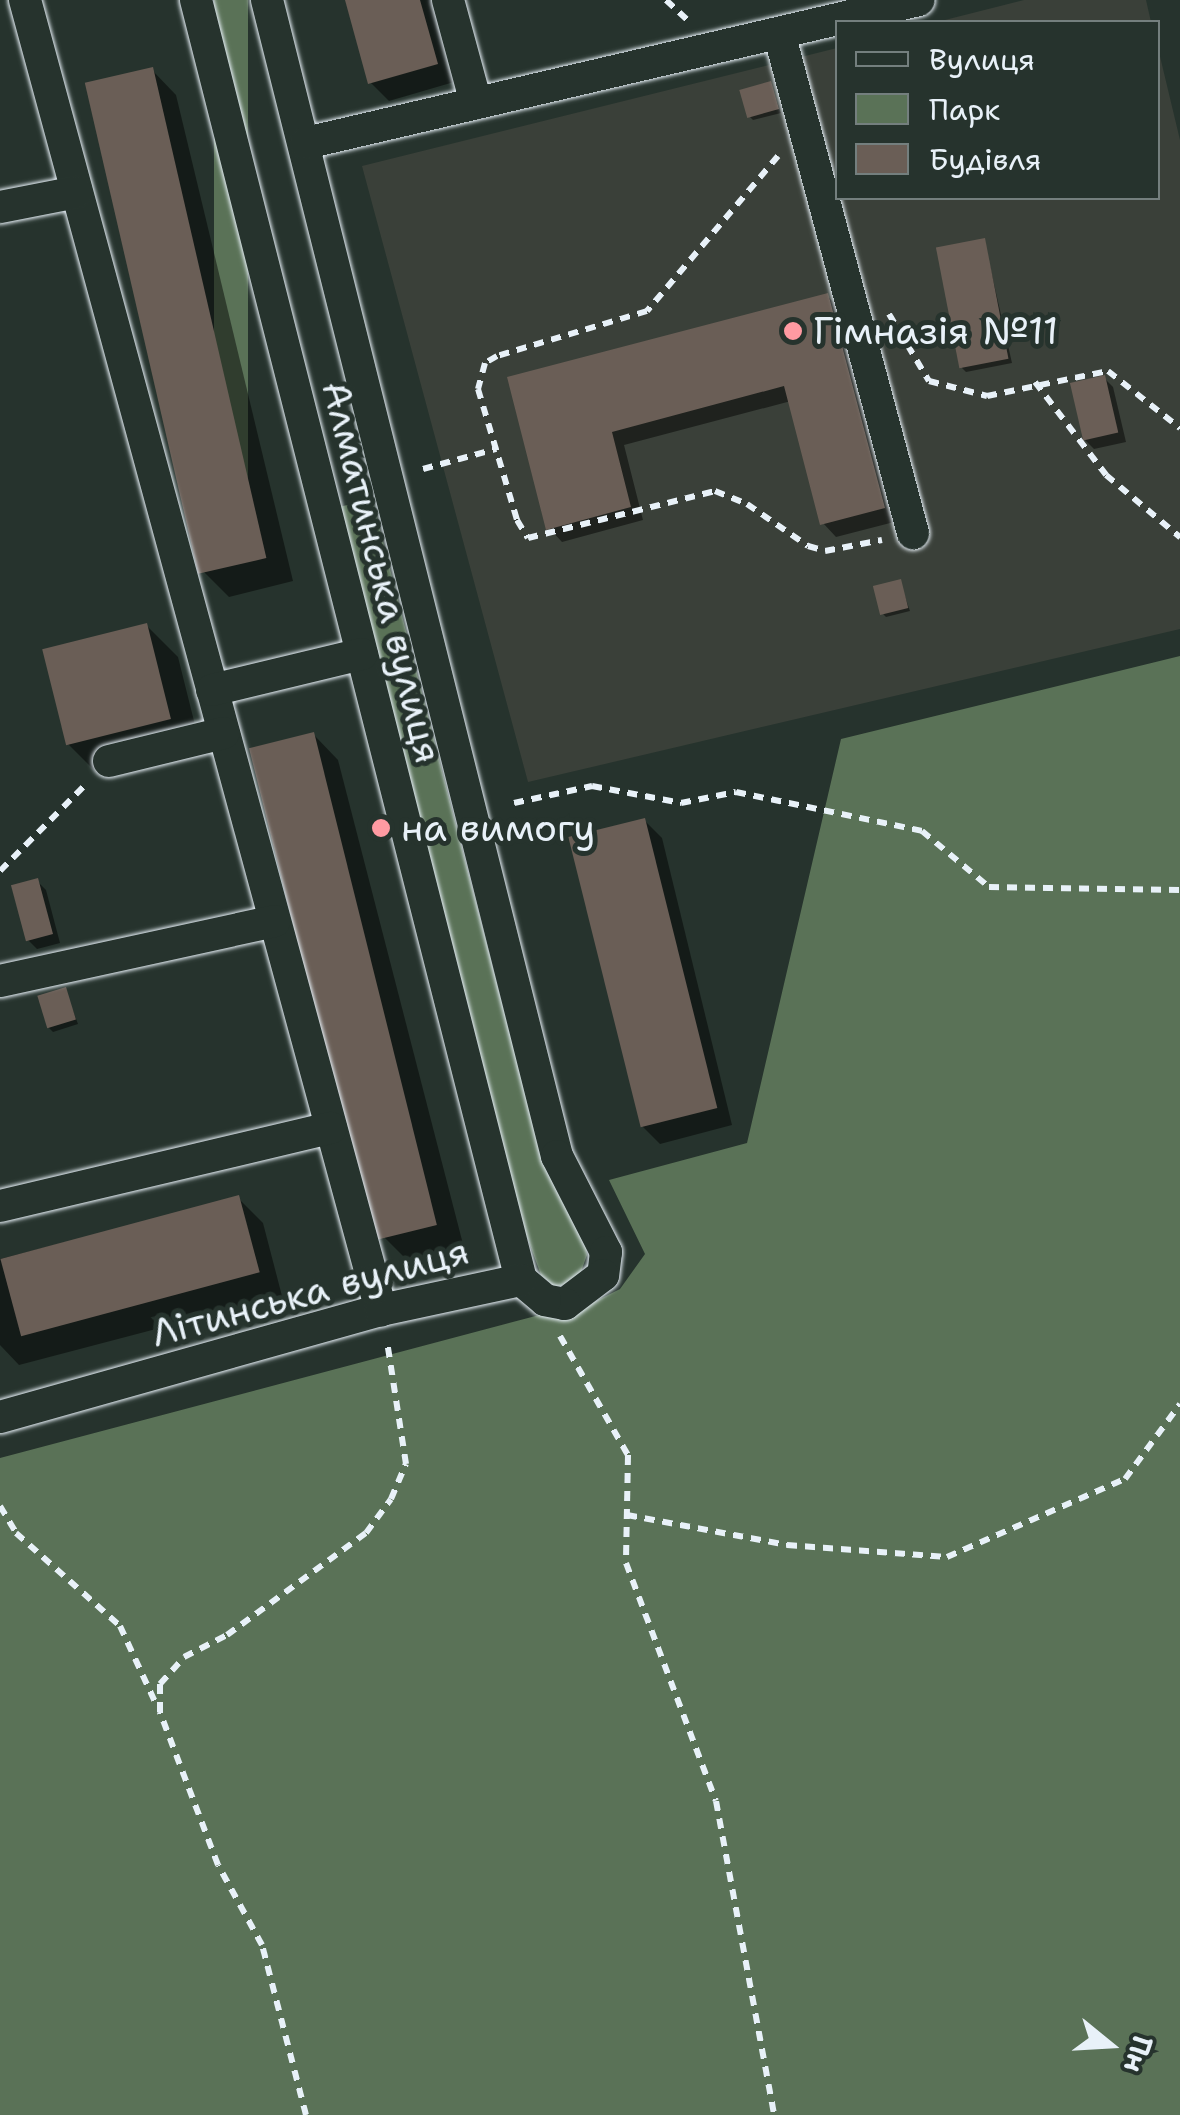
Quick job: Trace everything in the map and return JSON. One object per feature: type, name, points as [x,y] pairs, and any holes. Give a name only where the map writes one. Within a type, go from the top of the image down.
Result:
[{"type":"street","points":[[25,0],[381,1310]]},
{"type":"street","name":"Алматинська вулиця","points":[[196,0],[522,1280]]},
{"type":"street","name":"Алматинська вулиця","points":[[267,0],[558,1156],[606,1252]]},
{"type":"street","points":[[448,0],[476,104]]},
{"type":"street","points":[[306,143],[779,32],[862,6],[919,0]]},
{"type":"street","points":[[779,32],[912,533]]},
{"type":"street","points":[[0,207],[77,192]]},
{"type":"street","points":[[212,690],[362,654]]},
{"type":"street","points":[[110,761],[224,733]]},
{"type":"street","points":[[0,981],[275,921]]},
{"type":"street","points":[[0,1206],[331,1128]]},
{"type":"street","name":"Літинська вулиця","points":[[0,1417],[381,1310],[522,1280],[545,1300],[565,1304],[603,1276],[606,1252]]},
{"type":"path","points":[[666,0],[698,30]]},
{"type":"path","points":[[804,124],[647,311],[485,364],[478,389],[528,538],[715,491],[825,551],[912,533]]},
{"type":"path","points":[[844,271],[894,318],[929,381],[986,396],[1035,381],[1108,371],[1180,428]]},
{"type":"path","points":[[1035,381],[1106,475],[1180,537]]},
{"type":"path","points":[[423,468],[496,449]]},
{"type":"path","points":[[0,871],[110,761]]},
{"type":"path","points":[[514,803],[592,786],[681,803],[736,792],[922,831],[990,887],[1180,890]]},
{"type":"path","points":[[160,1712],[160,1684],[184,1657],[227,1635],[366,1533],[391,1499],[406,1464],[381,1310]]},
{"type":"path","points":[[556,1329],[628,1455],[626,1563],[716,1802],[774,2115]]},
{"type":"path","points":[[627,1516],[787,1545],[947,1557],[1125,1479],[1180,1404]]},
{"type":"path","points":[[0,1506],[16,1534],[120,1626],[160,1712],[218,1865],[262,1946],[306,2115]]},
{"type":"shaded area","points":[[1024,0],[1146,0],[1151,20],[945,20]]},
{"type":"shaded area","name":"Гімназія №11","points":[[835,48],[835,200],[1160,200],[1160,56],[1180,140],[1180,629],[528,782],[362,166]]},
{"type":"green space","points":[[214,0],[248,0],[248,486],[214,486]]},
{"type":"green space","points":[[372,499],[542,1159],[584,1228],[587,1255],[578,1280],[555,1287],[541,1275],[501,1166],[339,507]]},
{"type":"green space","points":[[1180,656],[1180,2115],[0,2115],[0,1458],[547,1313],[574,1312],[620,1289],[645,1254],[609,1180],[747,1143],[841,739]]},
{"type":"building","points":[[345,0],[420,0],[438,64],[368,84]]},
{"type":"building","points":[[153,67],[266,558],[198,574],[85,83]]},
{"type":"building","points":[[771,81],[779,109],[747,118],[739,90]]},
{"type":"building","points":[[985,238],[1008,359],[959,368],[936,248]]},
{"type":"building","points":[[828,293],[885,508],[820,525],[784,386],[612,432],[631,507],[546,530],[507,377]]},
{"type":"building","points":[[1105,375],[1118,432],[1083,441],[1070,383]]},
{"type":"building","points":[[901,579],[908,608],[880,615],[873,586]]},
{"type":"building","points":[[147,623],[171,719],[66,745],[42,649]]},
{"type":"building","points":[[314,732],[437,1225],[372,1241],[249,748]]},
{"type":"building","points":[[645,818],[717,1108],[641,1127],[568,837]]},
{"type":"building","points":[[38,878],[53,934],[26,941],[11,885]]},
{"type":"building","points":[[66,987],[76,1020],[47,1028],[37,996]]},
{"type":"building","points":[[239,1195],[260,1272],[21,1336],[0,1259]]},
{"type":"place","name":"Гімназія №11","points":[[793,331]]},
{"type":"place","name":"на вимогу","points":[[381,828]]}]
